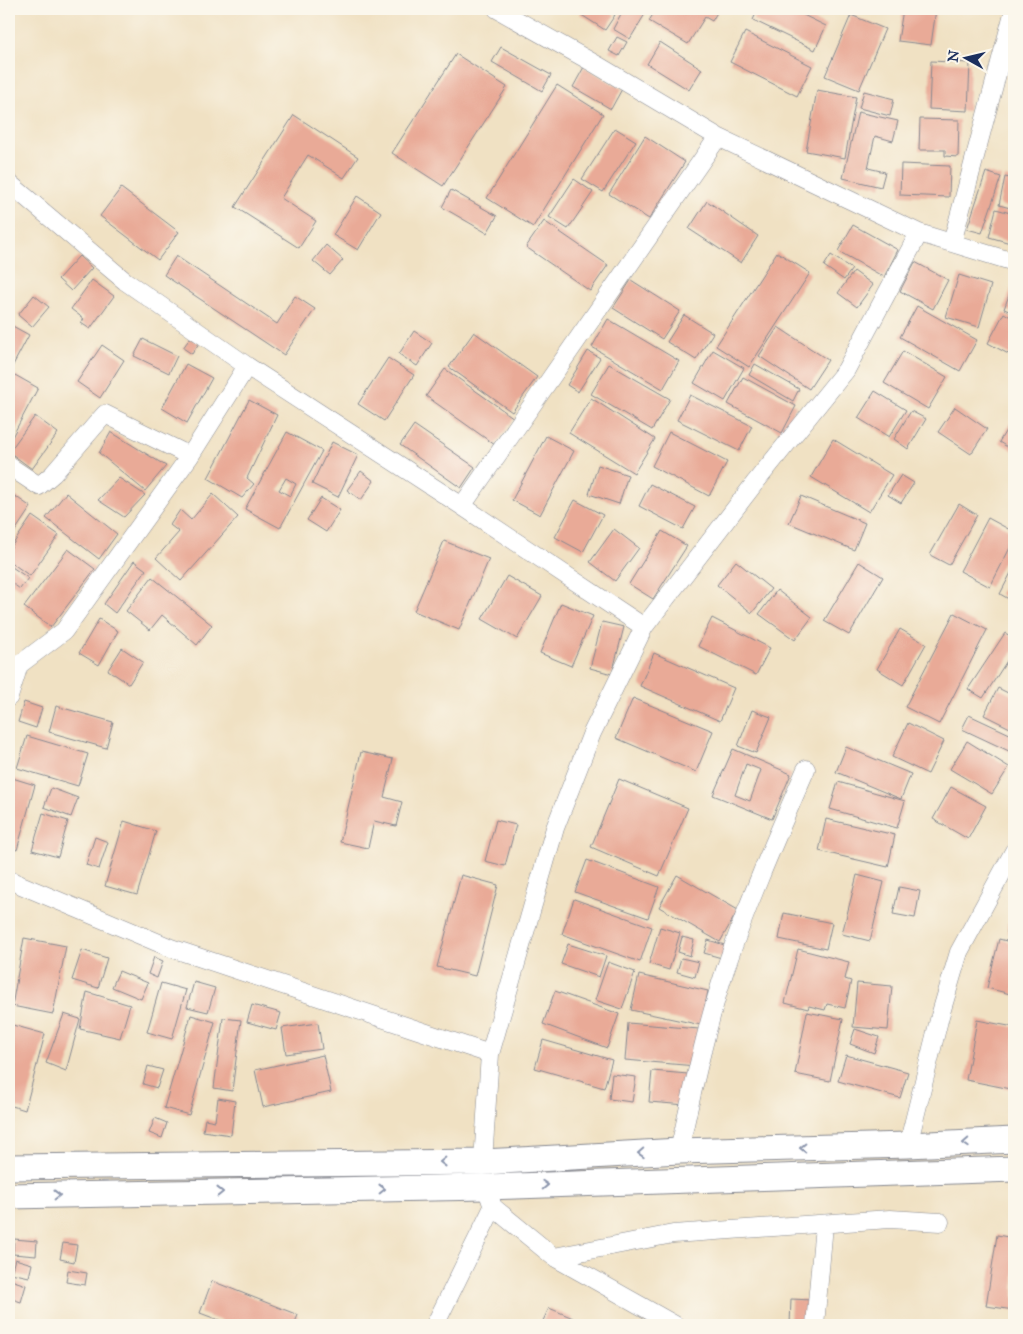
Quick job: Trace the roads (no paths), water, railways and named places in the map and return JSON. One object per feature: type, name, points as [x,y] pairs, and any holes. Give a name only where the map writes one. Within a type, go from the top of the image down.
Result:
[{"type":"main road","points":[[9,1167],[483,1162],[679,1151],[908,1145],[1014,1140]]},
{"type":"main road","points":[[9,1196],[490,1197],[1014,1169]]},
{"type":"street","points":[[497,9],[597,65],[718,137],[919,233],[1014,262]]},
{"type":"street","points":[[952,243],[1014,10]]},
{"type":"street","points":[[462,506],[718,137]]},
{"type":"street","points":[[9,183],[125,281],[247,366],[644,627]]},
{"type":"street","points":[[483,1162],[490,1054],[555,828],[592,734],[644,627],[754,484],[846,370],[919,233]]},
{"type":"street","points":[[9,698],[19,666],[64,631],[190,456],[247,366]]},
{"type":"street","points":[[9,466],[39,486],[53,474],[105,414],[190,456]]},
{"type":"street","points":[[679,1151],[704,1043],[726,966],[759,880],[806,769]]},
{"type":"street","points":[[908,1145],[940,1016],[959,952],[1014,855]]},
{"type":"street","points":[[9,880],[171,948],[490,1054]]},
{"type":"street","points":[[435,1325],[490,1197],[554,1256],[675,1325]]},
{"type":"street","points":[[554,1256],[673,1234],[890,1219],[940,1222]]},
{"type":"street","points":[[815,1325],[824,1225]]}]
